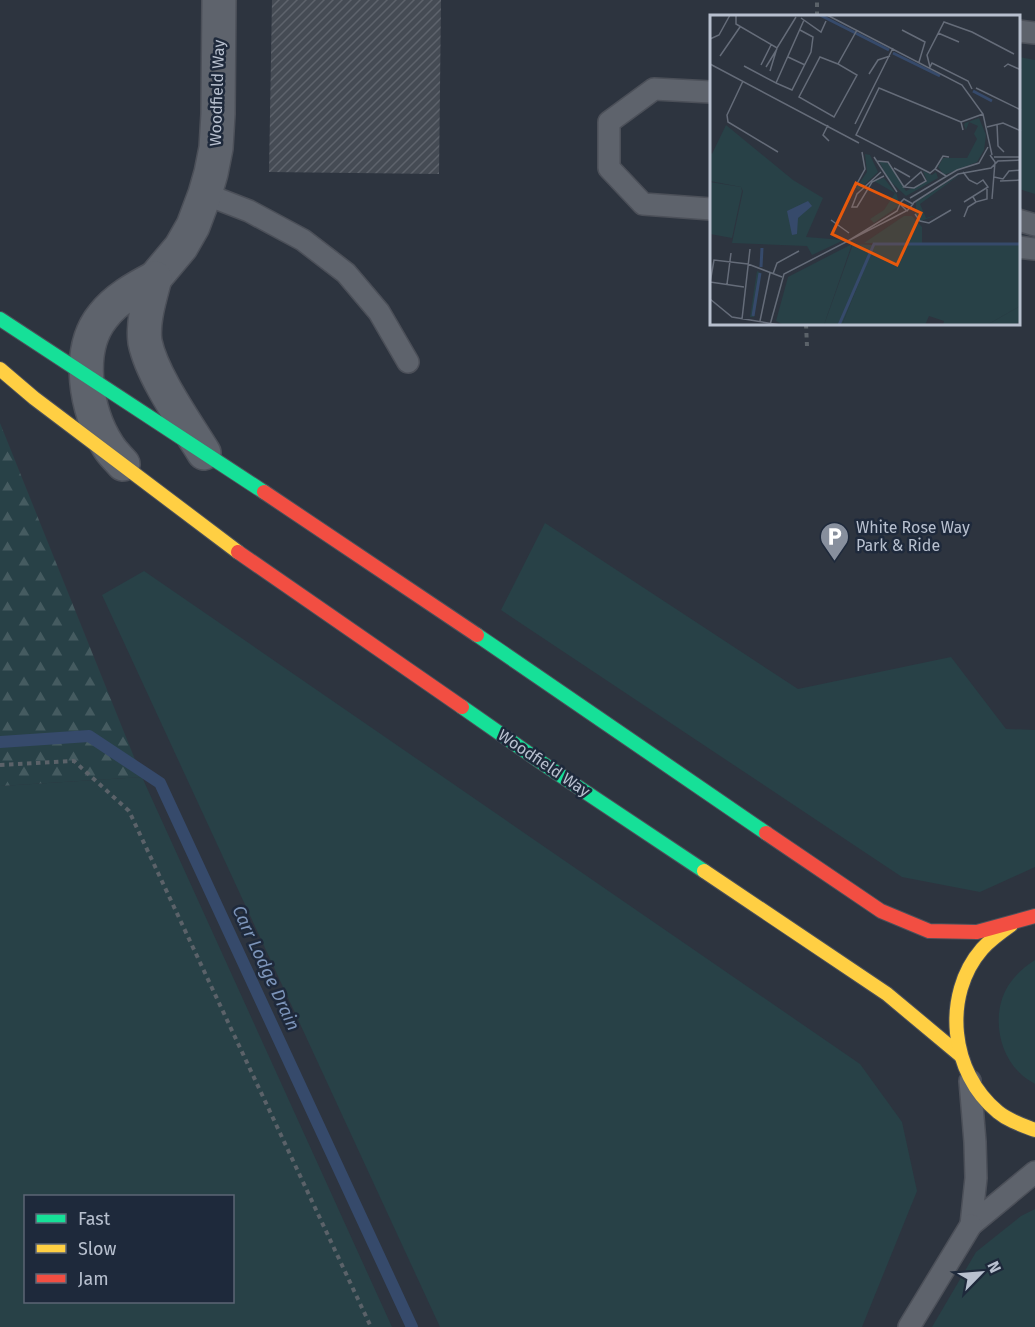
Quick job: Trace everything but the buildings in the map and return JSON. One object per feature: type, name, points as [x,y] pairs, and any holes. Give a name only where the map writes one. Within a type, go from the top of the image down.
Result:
[{"type":"street","name":"Woodfield Way","points":[[128,469],[108,447],[93,412],[85,376],[88,346],[103,315],[127,294],[155,278],[181,247],[193,226],[205,194],[216,148],[219,0]]},
{"type":"street","name":"Woodfield Way","points":[[155,278],[147,308],[145,340],[152,365],[204,453]]},
{"type":"street","name":"Woodfield Way","points":[[0,319],[313,524],[881,911],[929,930],[977,932],[1035,916]]},
{"type":"street","name":"Woodfield Way","points":[[0,369],[34,398],[222,541],[548,767],[887,994],[964,1064]]},
{"type":"street","points":[[1015,922],[981,950],[959,991],[955,1020],[964,1064],[980,1094],[1001,1114],[1023,1127],[1035,1130]]},
{"type":"lane","points":[[1020,31],[1035,33]]},
{"type":"lane","points":[[710,92],[654,89],[609,122],[609,168],[643,204],[710,209]]},
{"type":"lane","points":[[205,194],[249,211],[303,240],[346,273],[379,312],[408,362]]},
{"type":"lane","points":[[1020,221],[1035,225]]},
{"type":"lane","points":[[1020,247],[1035,249]]},
{"type":"lane","points":[[964,1064],[975,1142],[976,1178],[970,1225]]},
{"type":"lane","points":[[909,1327],[970,1225],[1035,1172]]},
{"type":"path","points":[[806,326],[807,346]]},
{"type":"path","points":[[0,765],[74,761],[129,811],[371,1327]]},
{"type":"green space","points":[[1020,57],[1035,60],[1035,194],[1020,189]]},
{"type":"green space","points":[[0,423],[142,777],[0,786]]},
{"type":"green space","points":[[545,523],[798,689],[951,657],[1006,729],[1035,730],[1035,867],[980,892],[902,877],[501,610]]},
{"type":"green space","points":[[144,571],[860,1064],[902,1122],[917,1191],[862,1327],[440,1327],[102,595]]},
{"type":"green space","points":[[142,777],[392,1327],[0,1327],[0,786]]},
{"type":"green space","points":[[1035,960],[1035,1084],[1014,1067],[1008,1057],[1000,1034],[999,1021],[1003,997],[1008,986],[1027,965]]},
{"type":"green space","points":[[1035,1209],[1035,1327],[932,1327],[976,1252],[1021,1216]]},
{"type":"waterway","name":"Carr Lodge Drain","points":[[0,742],[89,736],[160,783],[412,1327]]},
{"type":"traffic: fast","points":[[0,319],[264,492]]},
{"type":"traffic: fast","points":[[477,635],[766,833]]},
{"type":"traffic: fast","points":[[462,707],[704,871]]},
{"type":"traffic: slow","points":[[0,369],[34,398],[238,552]]},
{"type":"traffic: slow","points":[[704,871],[887,994],[960,1055]]},
{"type":"traffic: slow","points":[[1011,925],[982,949],[969,968],[961,988],[957,1011],[957,1033],[961,1055],[970,1077],[982,1096],[1002,1115],[1035,1130]]},
{"type":"traffic: jam","points":[[264,492],[477,635]]},
{"type":"traffic: jam","points":[[238,552],[462,707]]},
{"type":"traffic: jam","points":[[766,833],[881,911],[929,931],[977,932],[1035,916]]},
{"type":"place","name":"White Rose Way Park & Ride","points":[[835,562]]}]
